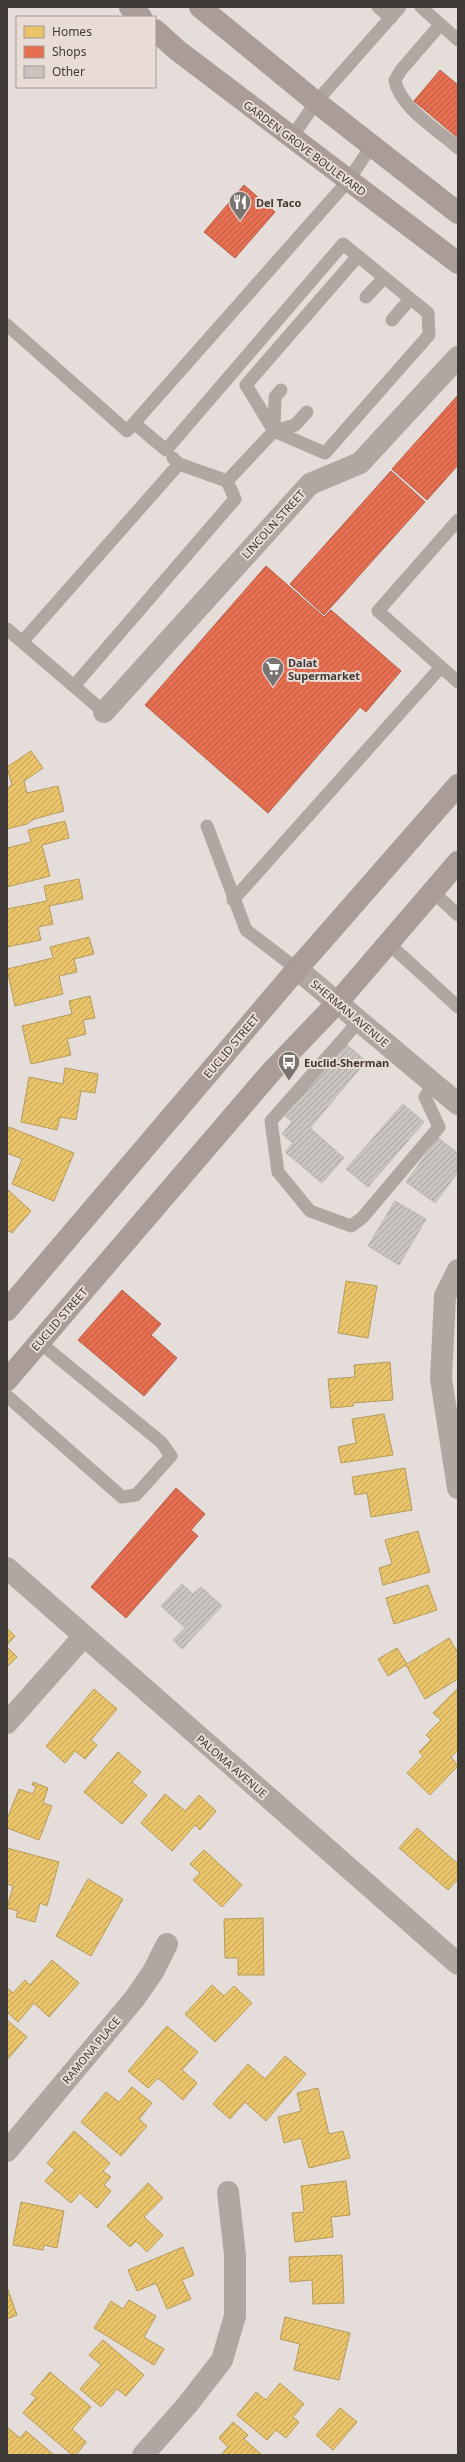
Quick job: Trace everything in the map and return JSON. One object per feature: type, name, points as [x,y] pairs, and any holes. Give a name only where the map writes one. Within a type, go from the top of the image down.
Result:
[{"type":"main road","points":[[130,7],[140,16]]},
{"type":"main road","points":[[200,7],[316,102],[458,213]]},
{"type":"main road","name":"GARDEN GROVE BOULEVARD","points":[[156,31],[177,50],[458,263]]},
{"type":"main road","name":"EUCLID STREET","points":[[7,1310],[298,969],[458,785]]},
{"type":"main road","name":"EUCLID STREET","points":[[7,1380],[271,1072],[337,1003],[458,862]]},
{"type":"street","name":"LINCOLN STREET","points":[[104,712],[310,484],[360,463],[458,357]]},
{"type":"street","name":"SHERMAN AVENUE","points":[[298,969],[458,1104]]},
{"type":"street","points":[[458,1270],[445,1296],[441,1379],[458,1488]]},
{"type":"street","name":"PALOMA AVENUE","points":[[7,1568],[458,1964]]},
{"type":"street","points":[[7,1723],[84,1636]]},
{"type":"street","name":"RAMONA PLACE","points":[[7,2151],[135,1998],[153,1972],[167,1944]]},
{"type":"street","points":[[143,2455],[188,2404],[222,2360],[235,2316],[235,2256],[228,2192]]},
{"type":"lane","points":[[378,7],[391,18]]},
{"type":"lane","points":[[292,138],[316,102],[400,7]]},
{"type":"lane","points":[[420,7],[458,40]]},
{"type":"lane","points":[[440,25],[401,70],[395,80],[398,94],[408,105],[458,148]]},
{"type":"lane","points":[[8,327],[127,431],[348,181],[372,145]]},
{"type":"lane","points":[[166,450],[343,244],[358,256],[384,278],[428,313],[429,335],[325,453],[274,431],[246,385],[358,256]]},
{"type":"lane","points":[[366,298],[384,278]]},
{"type":"lane","points":[[392,320],[410,299]]},
{"type":"lane","points":[[274,431],[276,397],[282,390]]},
{"type":"lane","points":[[227,481],[274,431],[295,425],[307,412]]},
{"type":"lane","points":[[74,686],[235,499],[227,481],[179,464],[166,450],[134,423]]},
{"type":"lane","points":[[22,642],[179,464]]},
{"type":"lane","points":[[458,520],[378,611],[458,682]]},
{"type":"lane","points":[[7,629],[104,712]]},
{"type":"lane","points":[[233,900],[441,667]]},
{"type":"lane","points":[[206,826],[233,900],[246,930],[298,969]]},
{"type":"lane","points":[[433,892],[458,914]]},
{"type":"lane","points":[[388,943],[458,1007]]},
{"type":"lane","points":[[359,1021],[271,1121],[278,1172],[310,1212],[351,1226],[362,1218],[438,1127],[425,1097],[434,1083]]},
{"type":"lane","points":[[7,1396],[122,1497],[136,1495],[171,1456],[161,1442],[39,1342]]},
{"type":"building: Homes","points":[[31,751],[43,768],[24,781],[27,793],[58,786],[64,811],[34,819],[27,824],[7,829],[7,788],[12,785],[7,767]]},
{"type":"building: Homes","points":[[65,821],[69,838],[42,845],[50,876],[7,887],[7,848],[31,842],[28,830]]},
{"type":"building: Homes","points":[[79,879],[83,899],[49,906],[53,924],[38,927],[41,940],[7,947],[7,909],[47,901],[44,886]]},
{"type":"building: Homes","points":[[89,937],[94,954],[74,959],[77,972],[59,976],[63,994],[15,1006],[7,969],[53,958],[50,947]]},
{"type":"building: Homes","points":[[90,996],[95,1018],[83,1020],[86,1034],[67,1039],[71,1055],[31,1064],[22,1026],[72,1014],[69,1001]]},
{"type":"building: Homes","points":[[65,1068],[98,1074],[95,1093],[81,1091],[76,1120],[60,1117],[57,1130],[21,1122],[29,1077],[63,1084]]},
{"type":"building: Homes","points":[[9,1127],[74,1153],[54,1201],[12,1184],[22,1159],[7,1153],[7,1133]]},
{"type":"building: Homes","points":[[7,1189],[31,1211],[12,1233],[7,1230]]},
{"type":"building: Homes","points":[[346,1281],[377,1286],[368,1338],[338,1333]]},
{"type":"building: Homes","points":[[390,1362],[393,1400],[353,1403],[353,1406],[331,1408],[328,1379],[355,1377],[354,1365]]},
{"type":"building: Homes","points":[[384,1414],[393,1455],[341,1463],[338,1447],[356,1443],[352,1419]]},
{"type":"building: Homes","points":[[405,1468],[412,1510],[371,1517],[367,1493],[355,1495],[352,1477]]},
{"type":"building: Homes","points":[[418,1531],[430,1572],[383,1585],[379,1568],[392,1564],[385,1540]]},
{"type":"building: Homes","points":[[428,1585],[437,1610],[394,1624],[386,1598]]},
{"type":"building: Homes","points":[[7,1628],[15,1636],[7,1645]]},
{"type":"building: Homes","points":[[449,1638],[458,1653],[458,1679],[425,1699],[406,1665],[388,1676],[378,1659],[397,1648],[407,1664]]},
{"type":"building: Homes","points":[[7,1647],[17,1657],[7,1667]]},
{"type":"building: Homes","points":[[458,1688],[458,1750],[451,1757],[458,1766],[430,1795],[407,1773],[423,1756],[419,1752],[431,1740],[426,1735],[441,1720],[433,1713]]},
{"type":"building: Homes","points":[[94,1689],[117,1709],[91,1740],[97,1745],[85,1759],[75,1751],[65,1763],[46,1746]]},
{"type":"building: Homes","points":[[118,1752],[141,1772],[132,1782],[147,1795],[122,1824],[84,1792]]},
{"type":"building: Homes","points":[[33,1782],[48,1788],[43,1803],[52,1806],[39,1840],[7,1828],[7,1819],[19,1789],[33,1794],[36,1786],[32,1785]]},
{"type":"building: Homes","points":[[165,1794],[185,1811],[199,1795],[216,1811],[200,1830],[195,1825],[172,1851],[141,1823]]},
{"type":"building: Homes","points":[[417,1828],[458,1864],[458,1879],[448,1890],[399,1848]]},
{"type":"building: Homes","points":[[7,1848],[59,1862],[47,1906],[40,1903],[35,1922],[16,1917],[18,1911],[7,1908],[13,1886],[7,1884]]},
{"type":"building: Homes","points":[[204,1850],[242,1885],[222,1907],[193,1880],[200,1873],[190,1864]]},
{"type":"building: Homes","points":[[88,1879],[123,1899],[91,1956],[56,1936]]},
{"type":"building: Homes","points":[[263,1918],[264,1975],[238,1975],[238,1958],[225,1958],[224,1919]]},
{"type":"building: Homes","points":[[52,1960],[79,1983],[49,2017],[34,2003],[18,2022],[7,2012],[7,1988],[13,1993],[25,1980],[30,1985]]},
{"type":"building: Homes","points":[[212,1985],[224,1996],[234,1986],[252,2003],[215,2042],[185,2014]]},
{"type":"building: Homes","points":[[7,2020],[27,2037],[7,2060]]},
{"type":"building: Homes","points":[[167,2026],[198,2052],[182,2070],[197,2083],[183,2100],[158,2078],[148,2088],[128,2071]]},
{"type":"building: Homes","points":[[285,2056],[306,2074],[266,2121],[245,2102],[230,2119],[213,2104],[248,2064],[265,2079]]},
{"type":"building: Homes","points":[[132,2087],[152,2103],[139,2119],[147,2126],[121,2156],[81,2122],[106,2092],[119,2102]]},
{"type":"building: Homes","points":[[318,2088],[329,2134],[343,2131],[350,2158],[309,2168],[301,2138],[284,2143],[278,2117],[301,2111],[297,2093]]},
{"type":"building: Homes","points":[[74,2131],[110,2163],[103,2171],[111,2177],[104,2185],[111,2191],[97,2208],[80,2193],[71,2203],[45,2181],[55,2170],[47,2163]]},
{"type":"building: Homes","points":[[346,2181],[350,2215],[331,2217],[333,2237],[295,2242],[292,2213],[304,2212],[301,2186]]},
{"type":"building: Homes","points":[[148,2183],[163,2198],[144,2217],[163,2235],[147,2252],[136,2241],[130,2247],[107,2226]]},
{"type":"building: Homes","points":[[21,2202],[64,2211],[57,2248],[44,2245],[43,2250],[13,2245]]},
{"type":"building: Homes","points":[[183,2247],[194,2275],[182,2280],[191,2299],[167,2309],[156,2283],[137,2291],[128,2270]]},
{"type":"building: Homes","points":[[342,2255],[344,2303],[313,2304],[312,2280],[290,2282],[289,2257]]},
{"type":"building: Homes","points":[[7,2287],[17,2315],[7,2319]]},
{"type":"building: Homes","points":[[129,2300],[156,2316],[144,2337],[164,2349],[154,2365],[94,2328],[111,2301],[123,2309]]},
{"type":"building: Homes","points":[[285,2317],[350,2333],[339,2380],[294,2370],[300,2344],[280,2339]]},
{"type":"building: Homes","points":[[103,2340],[144,2375],[126,2396],[117,2389],[101,2407],[80,2389],[101,2365],[89,2355]]},
{"type":"building: Homes","points":[[50,2372],[91,2407],[72,2429],[86,2442],[76,2455],[72,2455],[23,2413],[36,2398],[31,2394]]},
{"type":"building: Homes","points":[[280,2383],[304,2404],[293,2417],[299,2422],[286,2438],[276,2430],[267,2440],[237,2415],[256,2392],[266,2400]]},
{"type":"building: Homes","points":[[340,2408],[357,2422],[333,2450],[316,2435]]},
{"type":"building: Homes","points":[[233,2422],[248,2435],[244,2439],[262,2455],[221,2455],[228,2447],[219,2438]]},
{"type":"building: Homes","points":[[7,2427],[20,2438],[26,2431],[54,2455],[7,2455]]},
{"type":"building: Shops","points":[[440,70],[458,85],[458,138],[414,101]]},
{"type":"building: Shops","name":"Del Taco","points":[[244,185],[275,212],[235,258],[204,232]]},
{"type":"building: Shops","points":[[458,395],[458,465],[427,500],[392,469]]},
{"type":"building: Shops","points":[[391,471],[425,502],[324,615],[290,584]]},
{"type":"building: Shops","name":"Dalat Supermarket","points":[[266,566],[324,617],[331,610],[401,671],[366,712],[360,707],[268,813],[145,705]]},
{"type":"building: Shops","points":[[122,1290],[161,1324],[151,1335],[177,1358],[144,1396],[78,1340]]},
{"type":"building: Shops","points":[[176,1488],[205,1514],[191,1530],[198,1536],[126,1618],[91,1587]]},
{"type":"building: Other","points":[[345,1043],[366,1061],[310,1128],[344,1158],[322,1183],[285,1152],[293,1143],[282,1134],[292,1122],[281,1112]]},
{"type":"building: Other","points":[[403,1104],[424,1122],[368,1187],[346,1169]]},
{"type":"building: Other","points":[[438,1138],[458,1153],[458,1172],[435,1203],[406,1182]]},
{"type":"building: Other","points":[[395,1201],[426,1219],[399,1265],[368,1246]]},
{"type":"building: Other","points":[[182,1584],[193,1594],[201,1587],[222,1606],[182,1649],[173,1640],[185,1628],[161,1606]]},
{"type":"place","name":"Del Taco","points":[[240,222]]},
{"type":"place","name":"Dalat Supermarket","points":[[273,688]]},
{"type":"place","name":"Euclid-Sherman","points":[[289,1082]]}]
